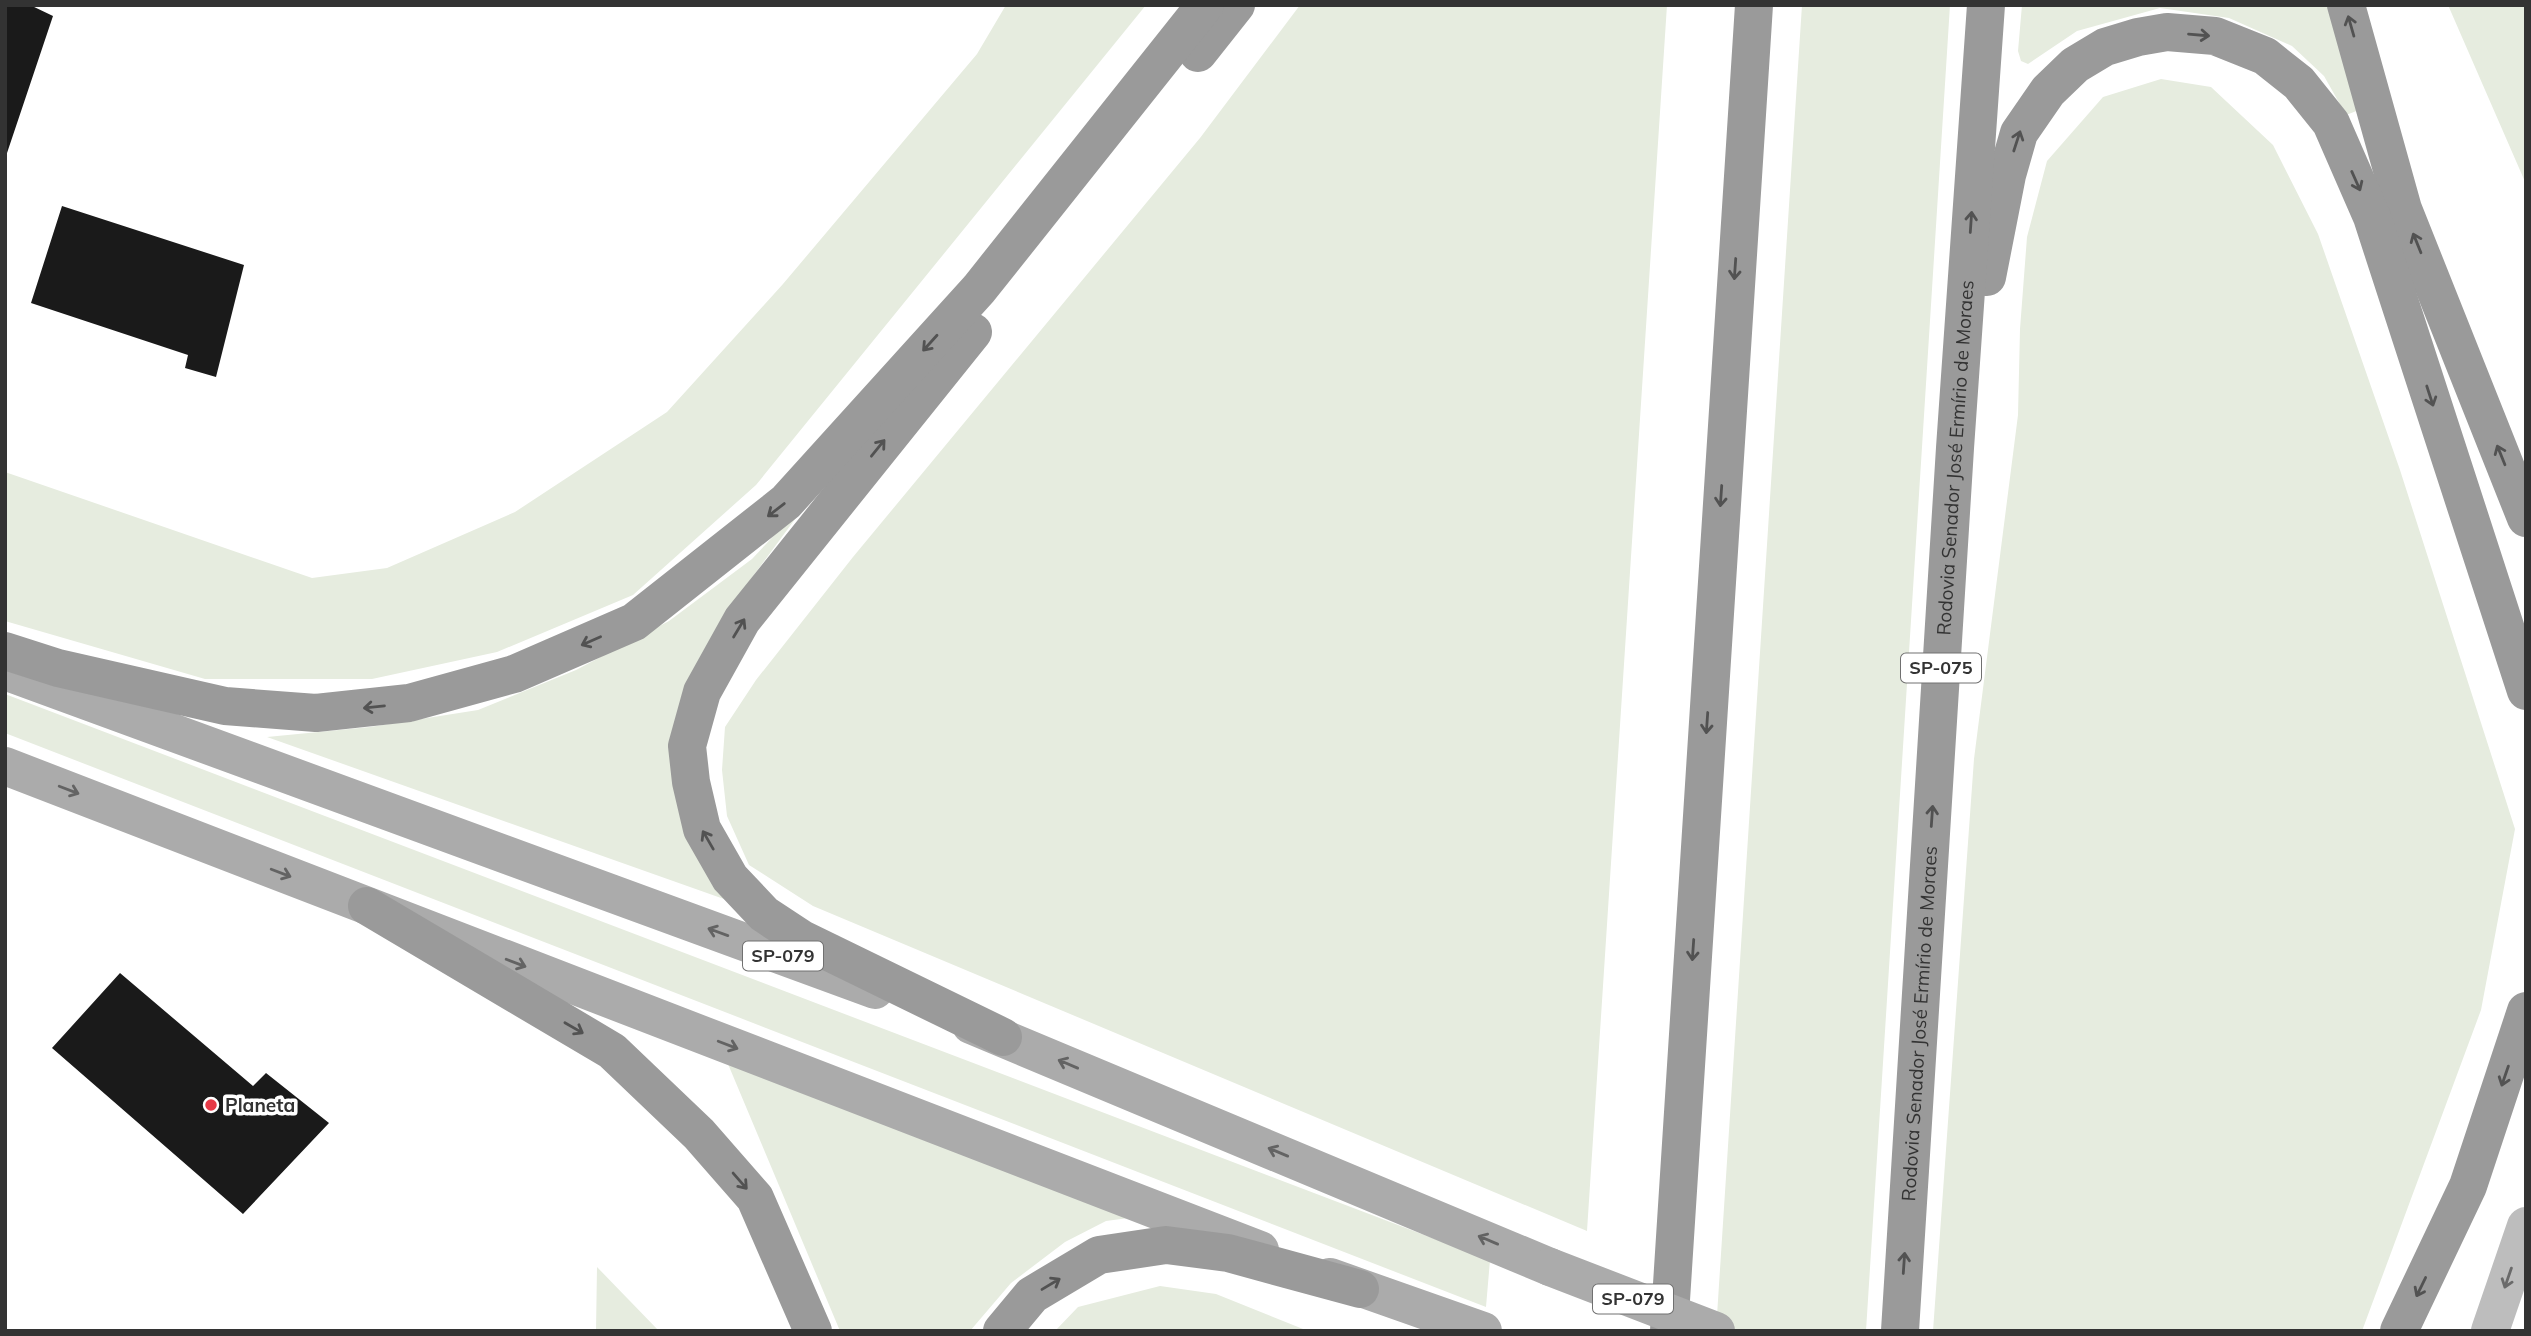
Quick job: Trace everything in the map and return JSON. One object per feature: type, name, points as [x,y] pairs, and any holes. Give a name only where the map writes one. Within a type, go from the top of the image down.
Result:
[{"type":"highway","points":[[5,651],[58,668],[225,706],[316,713],[409,703],[514,674],[634,622],[786,502],[979,289],[1205,5]]},
{"type":"highway","points":[[1003,1037],[802,939],[764,914],[730,878],[702,829],[691,782],[687,746],[702,692],[742,620],[1236,5]]},
{"type":"highway","points":[[1732,5],[1738,229]]},
{"type":"highway","points":[[1669,1331],[1754,5]]},
{"type":"highway","name":"Rodovia Senador José Ermírio de Moraes","points":[[1900,1331],[1955,448],[1986,5]]},
{"type":"highway","points":[[2346,5],[2403,209],[2526,518]]},
{"type":"highway","points":[[1955,448],[2007,175],[2019,133],[2048,91],[2075,65],[2105,47],[2167,32],[2215,36],[2265,56],[2299,83],[2331,123],[2372,217],[2526,691]]},
{"type":"highway","points":[[367,906],[612,1051],[698,1134],[755,1198],[813,1331]]},
{"type":"highway","points":[[2399,1331],[2468,1185],[2526,1012]]},
{"type":"highway","points":[[1002,1331],[1032,1295],[1098,1255],[1166,1245],[1227,1253],[1360,1289]]},
{"type":"main road","name":"SP-079","points":[[5,671],[1003,1037],[1550,1267],[1716,1331]]},
{"type":"main road","points":[[5,766],[1360,1289],[1483,1331]]},
{"type":"main road","points":[[2490,1331],[2526,1226]]},
{"type":"shaded area","points":[[1006,5],[1146,5],[756,485],[633,595],[497,652],[372,679],[205,679],[5,621],[5,472],[312,578],[387,568],[515,512],[667,412],[783,284],[977,54]]},
{"type":"shaded area","points":[[1300,5],[1667,5],[1587,1231],[813,906],[749,865],[727,816],[722,770],[725,727],[756,680],[853,557],[1200,138]]},
{"type":"shaded area","points":[[1802,5],[1950,5],[1866,1331],[1716,1331]]},
{"type":"shaded area","points":[[2022,5],[2336,5],[2367,107],[2346,115],[2324,76],[2292,46],[2229,18],[2160,8],[2077,31],[2028,64],[2021,61],[2018,51]]},
{"type":"shaded area","points":[[2448,5],[2526,5],[2526,184]]},
{"type":"shaded area","points":[[2161,79],[2211,87],[2273,145],[2318,234],[2400,470],[2515,829],[2481,1010],[2362,1331],[1933,1331],[1974,759],[2018,415],[2020,329],[2027,237],[2047,161],[2103,97]]},
{"type":"shaded area","points":[[815,492],[734,602],[670,750],[738,904],[267,737],[370,727],[478,710],[576,670],[669,621],[752,559]]},
{"type":"shaded area","points":[[5,694],[1490,1260],[1486,1307],[5,733]]},
{"type":"shaded area","points":[[728,1064],[1151,1215],[1106,1221],[1065,1242],[1011,1283],[970,1331],[840,1331]]},
{"type":"shaded area","points":[[597,1267],[659,1331],[596,1331]]},
{"type":"shaded area","points":[[1160,1286],[1216,1294],[1308,1331],[1055,1331],[1078,1307]]},
{"type":"building","points":[[5,5],[30,5],[53,16],[6,156]]},
{"type":"building","points":[[62,206],[244,265],[216,377],[185,368],[188,355],[31,303]]},
{"type":"building","name":"Planeta","points":[[120,973],[253,1086],[266,1073],[329,1123],[243,1214],[52,1048]]},
{"type":"place","name":"Planeta","points":[[211,1105]]}]
